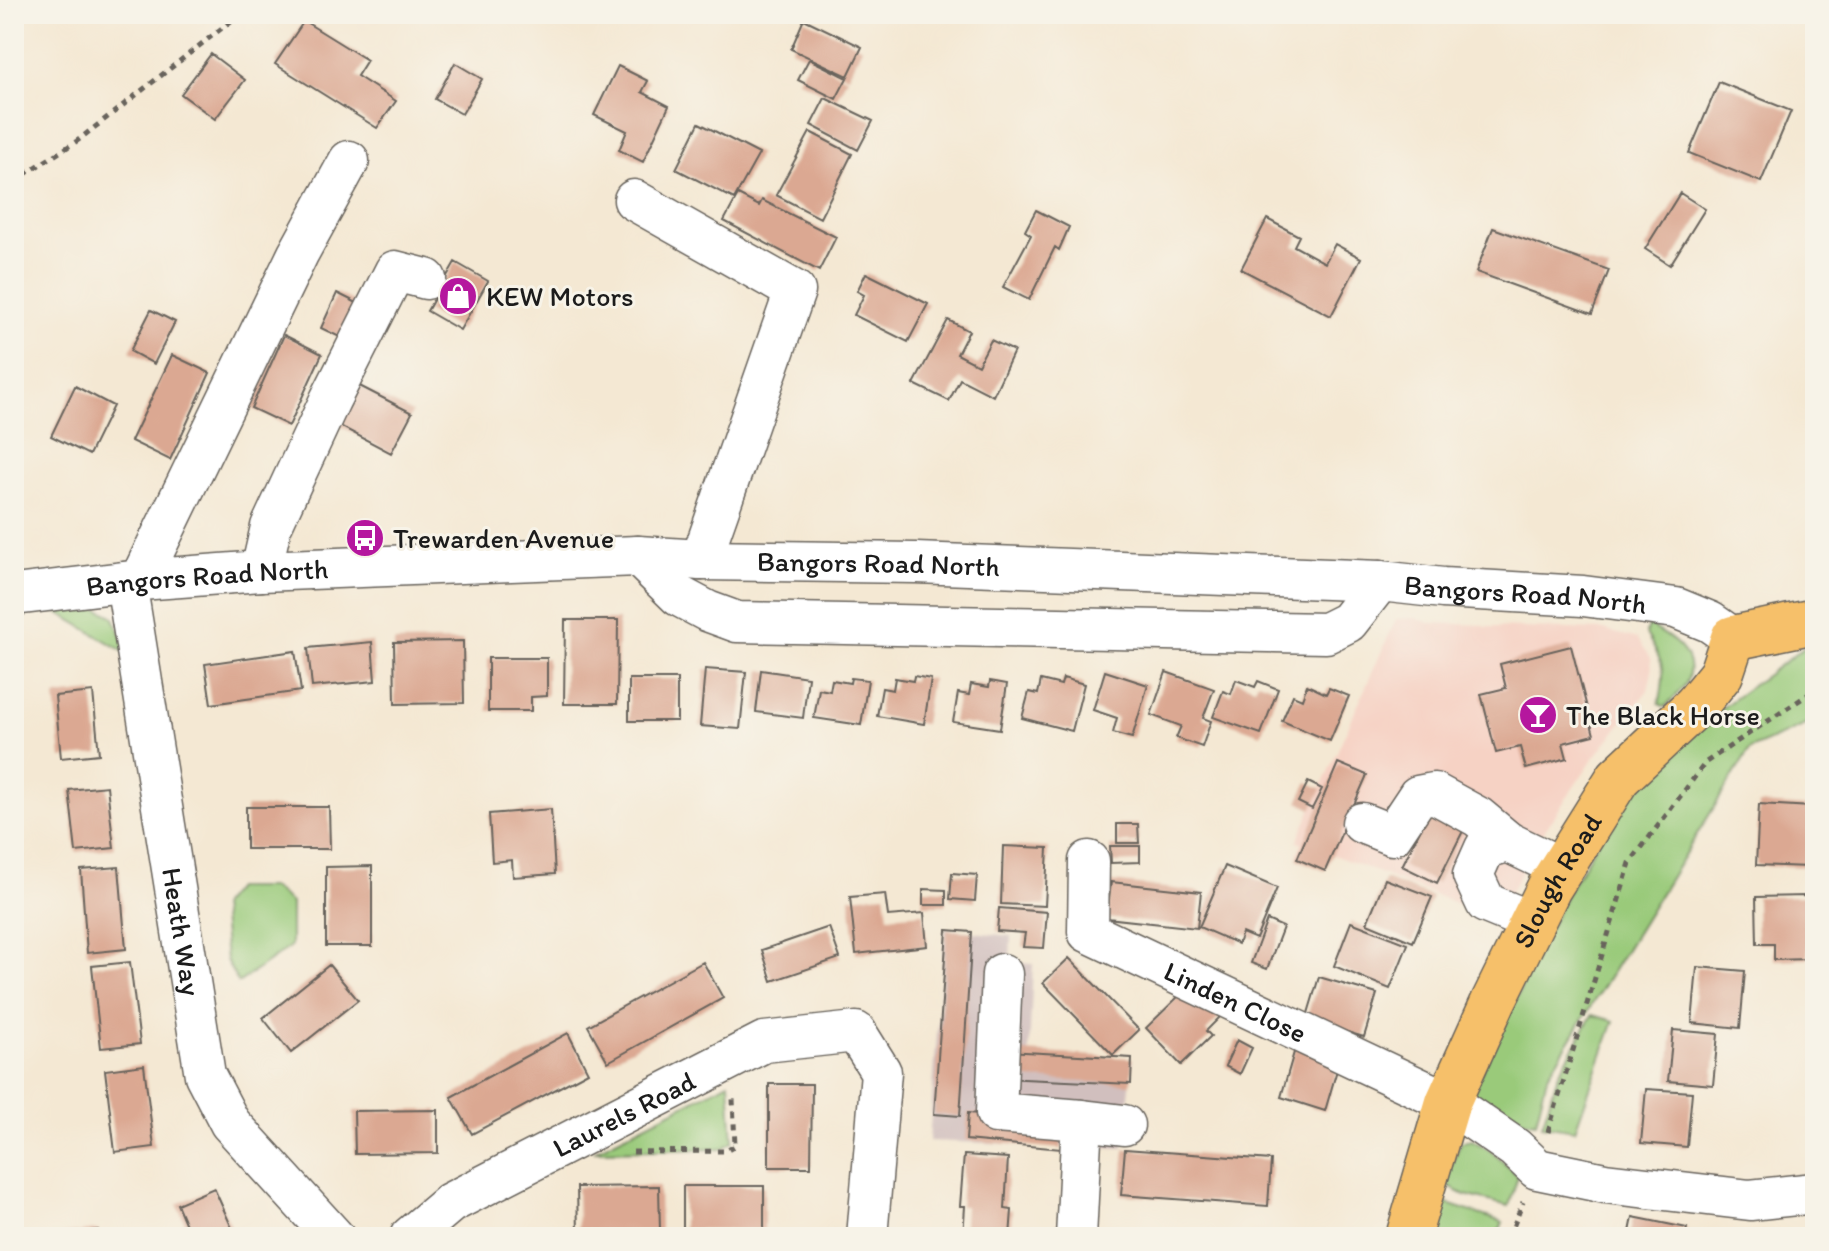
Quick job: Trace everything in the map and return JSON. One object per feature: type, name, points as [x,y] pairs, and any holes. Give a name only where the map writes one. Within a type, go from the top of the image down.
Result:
[{"type":"main road","points":[[1733,638],[1815,621]]},
{"type":"main road","name":"Slough Road","points":[[1408,1237],[1448,1102],[1532,922],[1618,778],[1695,706],[1721,674],[1733,638]]},
{"type":"street","points":[[133,581],[349,161]]},
{"type":"street","points":[[634,200],[795,291],[701,560]]},
{"type":"street","points":[[261,571],[271,527],[395,271],[426,279]]},
{"type":"street","points":[[638,556],[679,596],[737,622],[1326,633],[1348,622],[1380,581]]},
{"type":"street","name":"Bangors Road North","points":[[14,595],[133,581],[261,571],[638,556],[1380,581],[1583,596],[1676,608],[1710,622],[1733,638]]},
{"type":"street","name":"Heath Way","points":[[133,581],[205,1075],[230,1123],[334,1237]]},
{"type":"street","points":[[1362,823],[1392,835],[1418,796],[1434,793],[1478,817],[1508,842],[1562,868]]},
{"type":"street","points":[[1508,842],[1485,848],[1473,875],[1486,903],[1532,922]]},
{"type":"street","name":"Linden Close","points":[[1089,861],[1088,932],[1448,1102]]},
{"type":"street","points":[[1002,974],[996,1113],[1124,1125]]},
{"type":"street","name":"Laurels Road","points":[[410,1237],[450,1203],[764,1042],[856,1032],[881,1072],[867,1237]]},
{"type":"street","points":[[1448,1102],[1515,1148],[1537,1169],[1605,1183],[1750,1200],[1815,1193]]},
{"type":"street","points":[[1076,1237],[1082,1120]]},
{"type":"path","points":[[14,181],[77,141],[240,14]]},
{"type":"path","points":[[1509,1237],[1537,1169],[1630,863],[1706,762],[1815,690]]},
{"type":"path","points":[[622,1152],[726,1151],[735,1146],[732,1058]]},
{"type":"shaded area","points":[[1415,618],[1430,623],[1485,627],[1604,630],[1638,639],[1651,658],[1648,690],[1590,763],[1539,839],[1496,919],[1331,854],[1323,867],[1297,855],[1302,843],[1297,842],[1396,619]]},
{"type":"shaded area","points":[[945,929],[1011,936],[1010,962],[1033,964],[1029,1054],[1133,1060],[1123,1148],[929,1141]]},
{"type":"green space","points":[[90,605],[113,616],[130,655],[49,607]]},
{"type":"green space","points":[[1648,625],[1680,647],[1689,663],[1686,683],[1665,707],[1659,704],[1662,668],[1646,634]]},
{"type":"green space","points":[[1815,646],[1815,721],[1750,749],[1547,1077],[1536,1122],[1491,1115],[1468,1099],[1566,894],[1621,805],[1716,712],[1805,647]]},
{"type":"green space","points":[[235,888],[272,888],[291,903],[291,946],[238,983],[226,960],[221,905]]},
{"type":"green space","points":[[1592,1015],[1614,1021],[1575,1130],[1542,1125],[1558,1075]]},
{"type":"green space","points":[[729,1082],[733,1141],[722,1149],[594,1151]]},
{"type":"green space","points":[[1472,1140],[1491,1151],[1518,1176],[1509,1206],[1465,1195],[1443,1184],[1461,1142]]},
{"type":"green space","points":[[1435,1200],[1503,1222],[1497,1237],[1425,1237]]},
{"type":"building","points":[[804,19],[862,47],[848,76],[791,49]]},
{"type":"building","points":[[304,21],[367,60],[357,76],[396,101],[377,128],[275,64]]},
{"type":"building","points":[[211,54],[245,80],[215,119],[181,94]]},
{"type":"building","points":[[809,59],[847,78],[836,99],[798,80]]},
{"type":"building","points":[[455,63],[482,79],[462,114],[435,99]]},
{"type":"building","points":[[618,66],[648,81],[642,92],[669,106],[643,162],[619,150],[627,131],[594,115]]},
{"type":"building","points":[[1719,82],[1791,111],[1761,182],[1689,153]]},
{"type":"building","points":[[825,98],[873,121],[858,150],[811,125]]},
{"type":"building","points":[[699,123],[759,154],[734,199],[676,169]]},
{"type":"building","points":[[810,132],[852,154],[820,218],[776,195]]},
{"type":"building","points":[[1680,193],[1705,209],[1670,265],[1645,249]]},
{"type":"building","points":[[738,195],[759,206],[762,200],[836,237],[819,271],[724,221]]},
{"type":"building","points":[[1036,210],[1069,227],[1059,250],[1055,247],[1029,300],[1003,287],[1031,235],[1025,231]]},
{"type":"building","points":[[1267,219],[1299,236],[1294,246],[1325,263],[1335,244],[1361,258],[1331,316],[1241,269]]},
{"type":"building","points":[[1493,228],[1609,270],[1592,314],[1476,272]]},
{"type":"building","name":"KEW Motors","points":[[455,262],[488,281],[460,330],[427,311]]},
{"type":"building","points":[[866,273],[928,304],[908,342],[854,315],[864,295],[857,291]]},
{"type":"building","points":[[337,293],[367,308],[350,342],[321,328]]},
{"type":"building","points":[[151,310],[175,322],[154,364],[130,351]]},
{"type":"building","points":[[948,320],[969,331],[957,354],[978,365],[991,340],[1014,351],[993,396],[960,379],[949,401],[914,384]]},
{"type":"building","points":[[284,335],[322,354],[289,426],[251,408]]},
{"type":"building","points":[[172,355],[210,373],[170,460],[131,441]]},
{"type":"building","points":[[346,379],[412,413],[391,453],[336,424]]},
{"type":"building","points":[[75,386],[113,406],[89,455],[51,436]]},
{"type":"building","points":[[565,620],[618,620],[617,704],[564,704]]},
{"type":"building","points":[[463,641],[464,703],[395,704],[394,642]]},
{"type":"building","points":[[372,642],[375,681],[312,687],[308,648]]},
{"type":"building","name":"The Black Horse","points":[[1571,646],[1594,735],[1563,743],[1567,758],[1526,769],[1520,747],[1496,753],[1481,694],[1506,688],[1500,664]]},
{"type":"building","points":[[295,651],[301,691],[211,704],[205,664]]},
{"type":"building","points":[[488,658],[547,658],[547,696],[531,697],[531,711],[488,711]]},
{"type":"building","points":[[705,669],[746,672],[740,729],[700,726]]},
{"type":"building","points":[[761,670],[808,677],[803,718],[756,712]]},
{"type":"building","points":[[1105,671],[1148,685],[1132,738],[1113,733],[1117,718],[1093,710]]},
{"type":"building","points":[[1166,672],[1214,689],[1203,718],[1211,721],[1202,747],[1176,738],[1181,726],[1151,715]]},
{"type":"building","points":[[914,676],[931,679],[924,724],[877,716],[882,688],[893,690],[895,678],[913,681]]},
{"type":"building","points":[[851,678],[868,680],[861,725],[814,718],[819,689],[830,691],[832,680],[850,683]]},
{"type":"building","points":[[1063,678],[1084,684],[1072,731],[1022,718],[1029,692],[1038,694],[1041,680],[1061,685]]},
{"type":"building","points":[[629,679],[677,679],[677,721],[629,721]]},
{"type":"building","points":[[1236,680],[1255,687],[1258,681],[1278,689],[1261,734],[1213,717],[1223,691],[1231,694]]},
{"type":"building","points":[[990,681],[1007,684],[1000,729],[953,722],[958,693],[969,695],[971,684],[989,687]]},
{"type":"building","points":[[1307,685],[1326,694],[1329,688],[1349,696],[1330,741],[1282,721],[1293,695],[1302,699]]},
{"type":"building","points":[[93,692],[99,754],[61,758],[55,696]]},
{"type":"building","points":[[1338,763],[1367,775],[1325,871],[1297,859]]},
{"type":"building","points":[[1308,782],[1322,789],[1312,809],[1298,802]]},
{"type":"building","points":[[107,786],[114,848],[76,852],[69,790]]},
{"type":"building","points":[[1433,804],[1468,821],[1437,883],[1402,866]]},
{"type":"building","points":[[1759,804],[1812,807],[1809,867],[1756,865]]},
{"type":"building","points":[[246,807],[329,807],[330,849],[246,849]]},
{"type":"building","points":[[551,809],[555,874],[513,877],[512,860],[492,862],[489,814]]},
{"type":"building","points":[[1117,824],[1138,824],[1139,843],[1117,843]]},
{"type":"building","points":[[1003,846],[1048,848],[1045,906],[1001,904]]},
{"type":"building","points":[[1110,846],[1140,846],[1140,862],[1111,863]]},
{"type":"building","points":[[372,866],[372,946],[326,946],[326,867]]},
{"type":"building","points":[[1225,866],[1277,888],[1256,939],[1242,933],[1238,944],[1199,927]]},
{"type":"building","points":[[119,867],[126,949],[87,953],[81,870]]},
{"type":"building","points":[[952,873],[977,875],[975,901],[950,899]]},
{"type":"building","points":[[1385,879],[1432,897],[1413,942],[1367,923]]},
{"type":"building","points":[[1111,882],[1201,892],[1197,928],[1107,918]]},
{"type":"building","points":[[923,889],[946,890],[946,905],[923,905]]},
{"type":"building","points":[[885,894],[888,916],[924,913],[927,946],[856,954],[850,897]]},
{"type":"building","points":[[1807,896],[1808,959],[1774,960],[1774,944],[1757,944],[1756,897]]},
{"type":"building","points":[[999,908],[1047,912],[1044,948],[1023,947],[1025,933],[997,931]]},
{"type":"building","points":[[1267,920],[1283,927],[1267,969],[1251,963]]},
{"type":"building","points":[[1351,922],[1408,944],[1390,989],[1334,966]]},
{"type":"building","points":[[829,927],[840,958],[772,981],[762,950]]},
{"type":"building","points":[[947,930],[972,932],[960,1116],[934,1114]]},
{"type":"building","points":[[1069,958],[1139,1030],[1113,1055],[1043,983]]},
{"type":"building","points":[[130,962],[140,1044],[101,1048],[92,966]]},
{"type":"building","points":[[703,962],[723,998],[608,1062],[588,1026]]},
{"type":"building","points":[[329,965],[358,1000],[291,1053],[263,1018]]},
{"type":"building","points":[[1697,967],[1745,971],[1740,1028],[1692,1023]]},
{"type":"building","points":[[1319,977],[1377,994],[1364,1037],[1306,1020]]},
{"type":"building","points":[[1184,991],[1222,1015],[1206,1031],[1211,1036],[1181,1065],[1146,1028]]},
{"type":"building","points":[[1673,1030],[1718,1034],[1713,1085],[1668,1081]]},
{"type":"building","points":[[568,1033],[588,1072],[472,1134],[451,1097]]},
{"type":"building","points":[[1237,1040],[1252,1048],[1240,1074],[1225,1066]]},
{"type":"building","points":[[1297,1042],[1341,1056],[1325,1111],[1281,1097]]},
{"type":"building","points":[[1006,1051],[1132,1058],[1131,1084],[1004,1078]]},
{"type":"building","points":[[144,1065],[154,1147],[115,1152],[105,1070]]},
{"type":"building","points":[[769,1084],[812,1084],[811,1167],[769,1167]]},
{"type":"building","points":[[1646,1089],[1692,1092],[1687,1147],[1641,1143]]},
{"type":"building","points":[[438,1110],[438,1153],[355,1154],[354,1111]]},
{"type":"building","points":[[968,1113],[1064,1122],[1061,1149],[966,1140]]},
{"type":"building","points":[[1125,1149],[1271,1160],[1268,1206],[1121,1195]]},
{"type":"building","points":[[964,1155],[1008,1158],[1005,1209],[1012,1210],[1010,1237],[963,1237],[965,1206],[960,1206]]},
{"type":"building","points":[[659,1186],[660,1231],[578,1233],[577,1187]]},
{"type":"building","points":[[683,1186],[764,1186],[764,1230],[683,1229]]},
{"type":"building","points":[[214,1188],[236,1237],[191,1237],[177,1204]]},
{"type":"building","points":[[1633,1217],[1687,1228],[1685,1237],[1629,1237]]},
{"type":"building","points":[[98,1230],[99,1237],[63,1237],[63,1234]]},
{"type":"place","name":"KEW Motors","points":[[458,296]]},
{"type":"place","name":"Trewarden Avenue","points":[[365,538]]},
{"type":"place","name":"The Black Horse","points":[[1538,715]]}]
